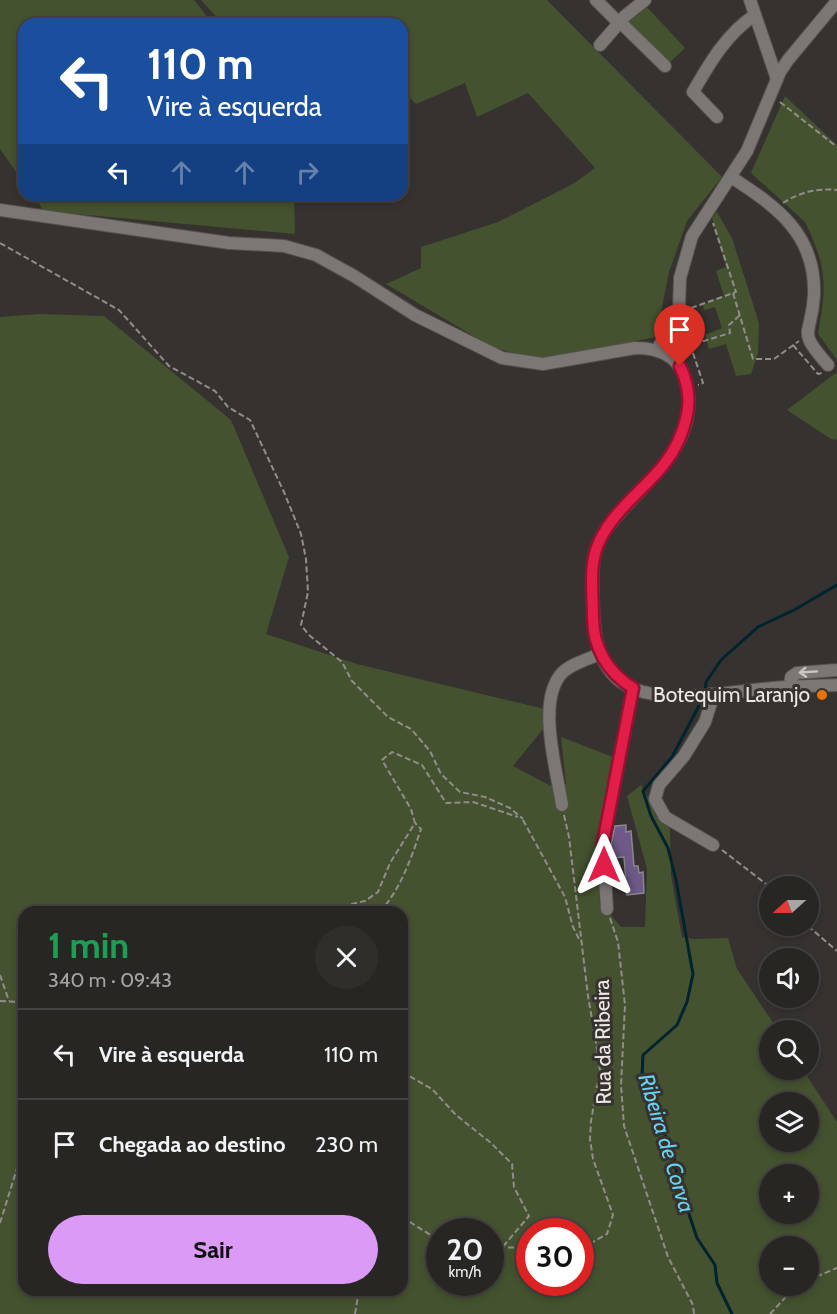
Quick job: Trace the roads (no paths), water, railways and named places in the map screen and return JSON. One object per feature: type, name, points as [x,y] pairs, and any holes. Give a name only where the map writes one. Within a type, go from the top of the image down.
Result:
[{"type":"street","points":[[597,0],[665,66]]},
{"type":"street","points":[[600,45],[619,22],[645,0]]},
{"type":"street","points":[[750,0],[777,79]]},
{"type":"street","points":[[676,361],[684,344],[679,309],[680,278],[692,236],[731,177],[754,136],[777,79],[788,60],[837,1]]},
{"type":"street","points":[[717,117],[693,92],[709,65],[740,25],[755,15]]},
{"type":"street","points":[[731,177],[777,209],[790,222],[802,242],[810,263],[814,285],[806,335],[810,344],[828,365]]},
{"type":"street","points":[[0,210],[229,243],[284,246],[316,255],[415,315],[502,358],[543,364],[627,349],[657,350],[676,361],[683,373],[688,390],[688,413],[684,429],[670,458],[617,516],[599,542],[592,570],[593,625],[600,654],[622,682],[650,694],[686,696],[790,687],[837,686]]},
{"type":"street","points":[[657,350],[679,309]]},
{"type":"street","points":[[562,805],[549,721],[553,693],[562,673],[600,654]]},
{"type":"street","points":[[790,687],[791,677],[797,673],[837,670]]},
{"type":"street","points":[[607,909],[603,843],[633,688]]},
{"type":"street","points":[[711,694],[711,703],[705,722],[684,756],[659,785],[655,799],[665,817],[713,844]]},
{"type":"waterway","points":[[705,692],[706,682],[721,660],[758,627],[794,610],[837,585]]},
{"type":"waterway","name":"Ribeira de Corva","points":[[703,698],[672,757],[643,791],[651,816],[668,848],[693,974],[687,1002],[677,1025],[643,1055],[642,1076],[674,1158],[678,1181],[697,1238],[715,1265],[717,1283],[732,1314]]},
{"type":"place","name":"Botequim Laranjo","points":[[822,695]]}]
